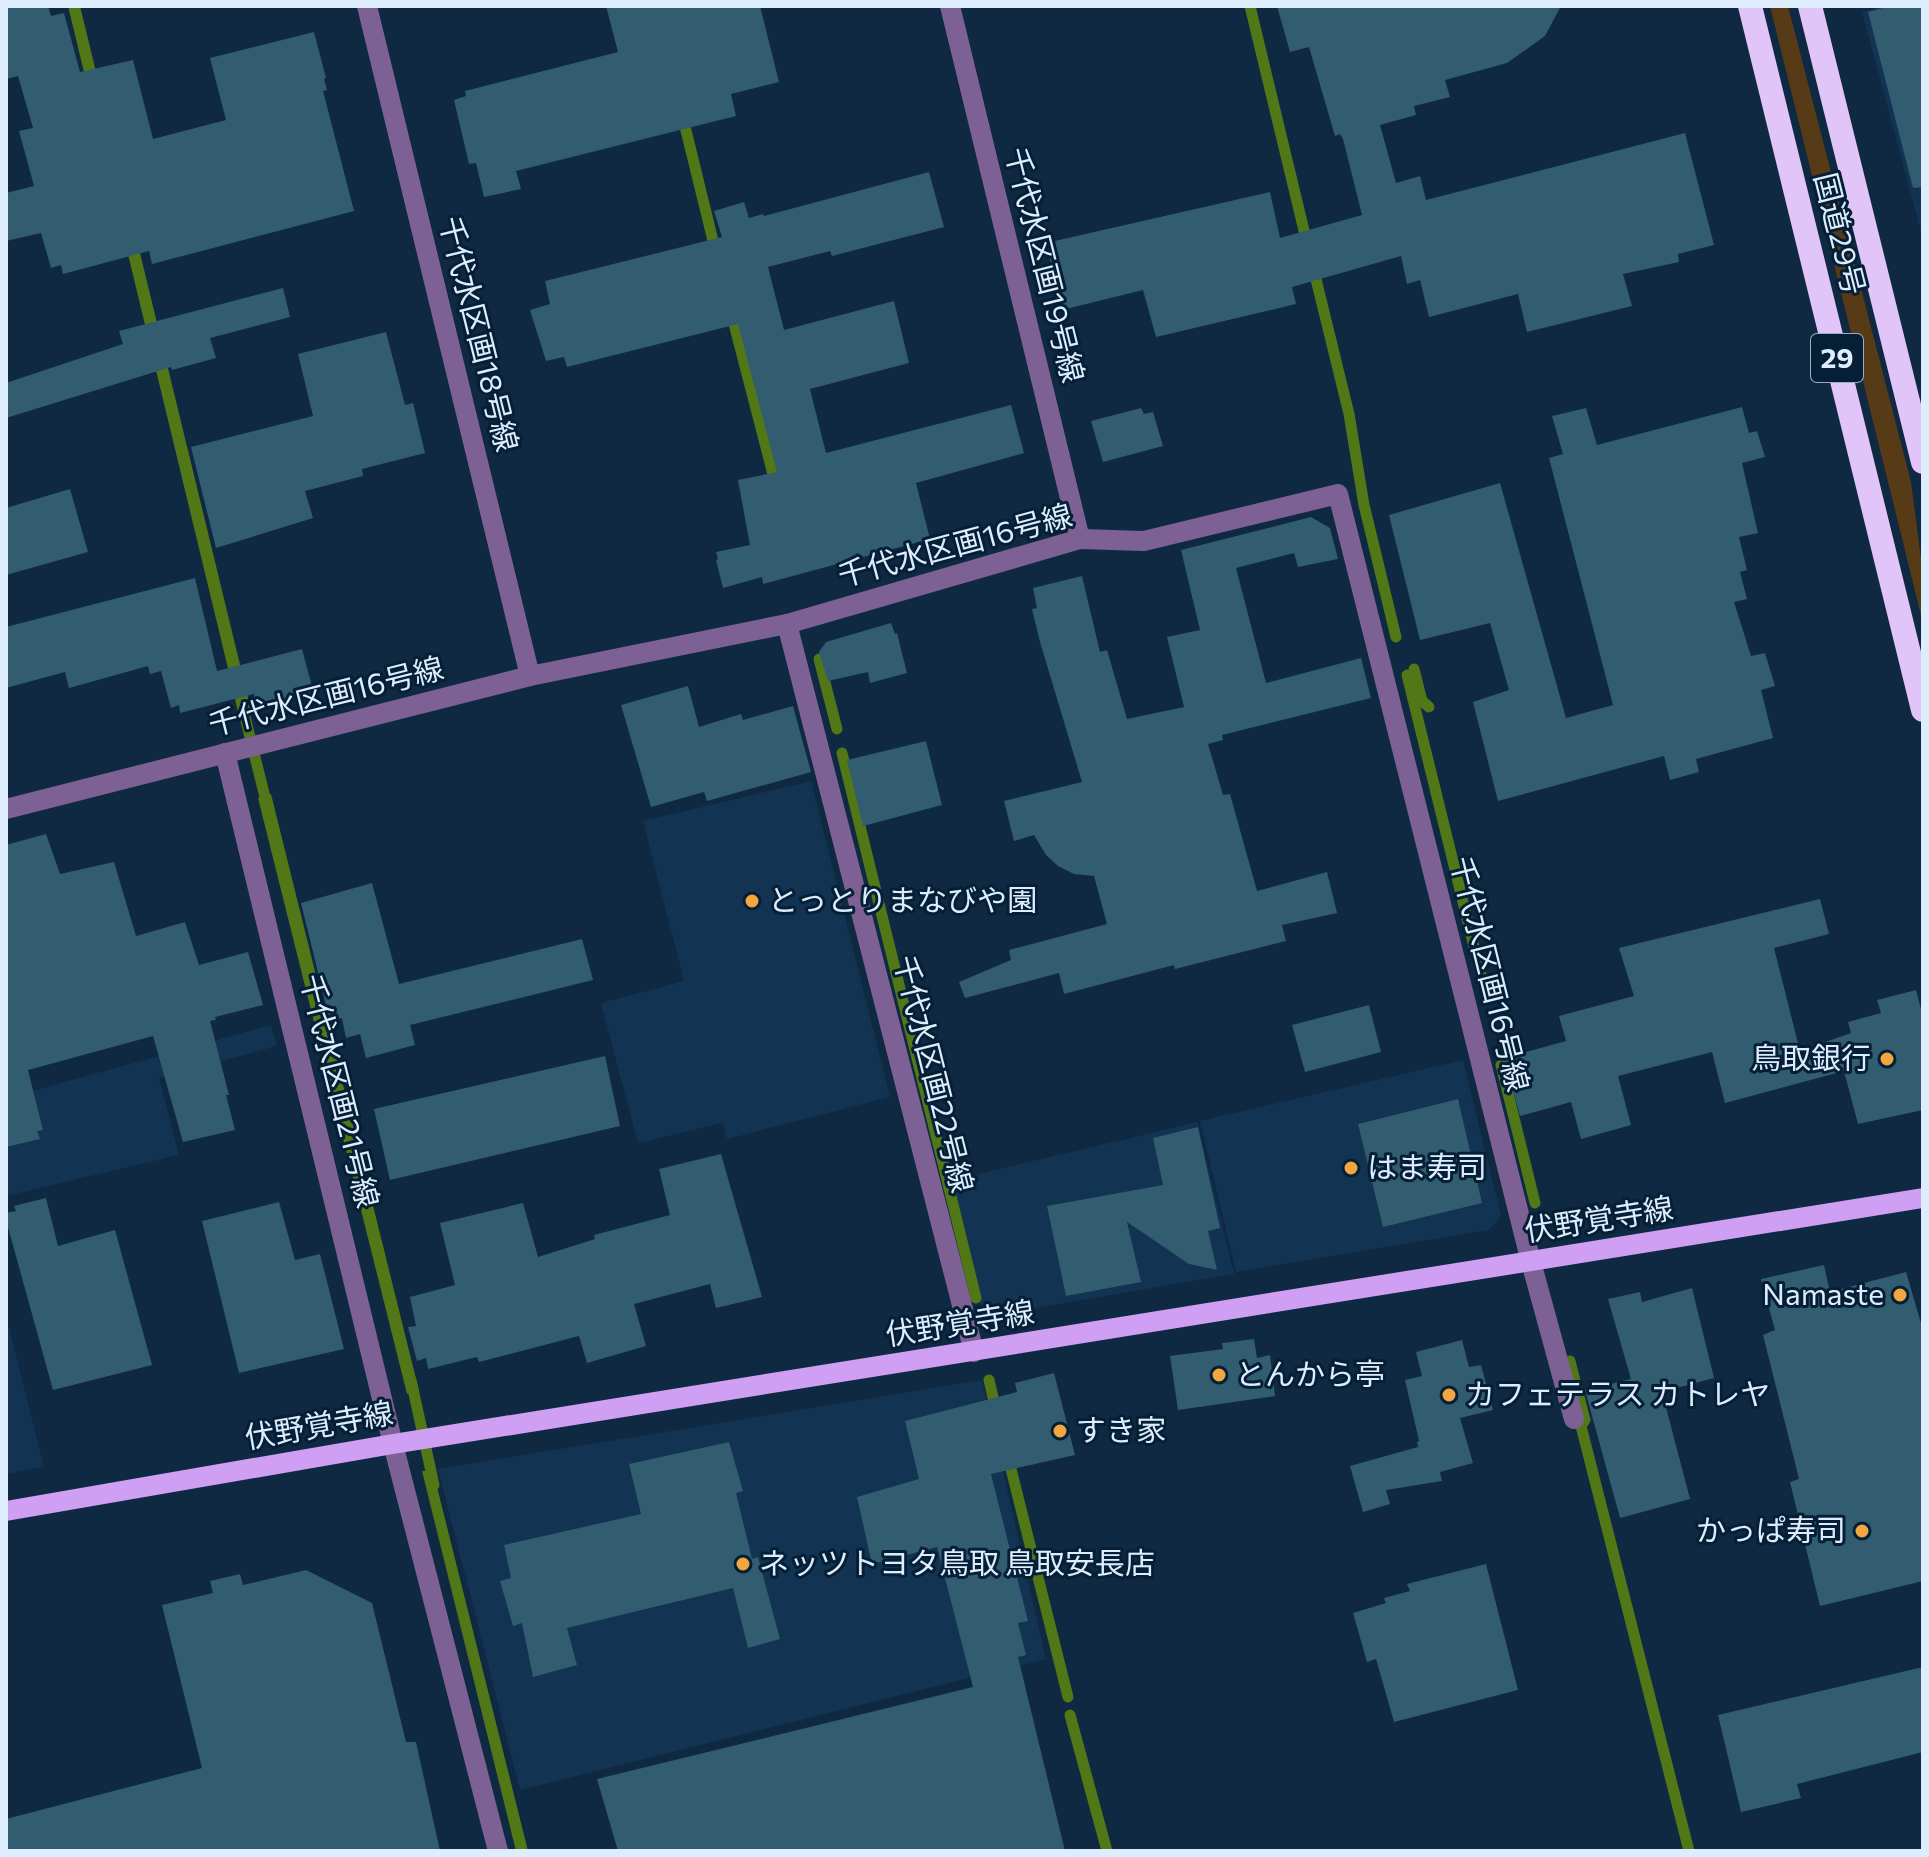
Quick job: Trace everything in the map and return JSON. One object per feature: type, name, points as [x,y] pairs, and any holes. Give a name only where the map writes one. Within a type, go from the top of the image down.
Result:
[{"type":"highway","name":"国道29号","points":[[1750,6],[1923,710]]},
{"type":"highway","name":"国道29号","points":[[1810,6],[1923,462]]},
{"type":"main road","name":"伏野覚寺線","points":[[6,1511],[393,1444],[1923,1198]]},
{"type":"street","name":"千代水区画18号線","points":[[367,6],[530,676]]},
{"type":"street","name":"千代水区画19号線","points":[[950,6],[1080,539]]},
{"type":"street","name":"千代水区画16号線","points":[[6,809],[530,676],[787,624],[1080,539],[1144,541],[1338,494],[1531,1262]]},
{"type":"street","name":"千代水区画22号線","points":[[787,624],[974,1352]]},
{"type":"street","name":"千代水区画21号線","points":[[225,753],[393,1444],[498,1851]]},
{"type":"street","points":[[1531,1262],[1574,1419]]},
{"type":"shaded area","points":[[68,6],[80,6],[252,714],[240,718]]},
{"type":"shaded area","points":[[1770,6],[1788,6],[1911,482],[1923,574],[1923,623]]},
{"type":"shaded area","points":[[1883,6],[1923,6],[1923,239],[1862,12]]},
{"type":"shaded area","name":"とっとりまなびや園","points":[[811,781],[890,1097],[727,1139],[723,1123],[638,1143],[601,1003],[684,981],[643,821]]},
{"type":"shaded area","points":[[271,794],[419,1391],[407,1394],[258,798]]},
{"type":"shaded area","points":[[6,1013],[28,1092],[271,1025],[277,1046],[159,1078],[179,1155],[6,1196]]},
{"type":"shaded area","name":"はま寿司","points":[[1463,1060],[1501,1216],[1489,1230],[1236,1272],[1200,1121]]},
{"type":"shaded area","points":[[1197,1122],[1234,1274],[994,1315],[972,1297],[945,1182]]},
{"type":"shaded area","points":[[6,1316],[44,1467],[6,1474]]},
{"type":"shaded area","name":"ネッツトヨタ鳥取 鳥取安長店","points":[[982,1380],[1046,1659],[520,1790],[438,1469]]},
{"type":"shaded area","points":[[422,1471],[433,1471],[528,1851],[516,1851]]},
{"type":"building","points":[[6,6],[48,6],[51,16],[64,13],[80,72],[133,60],[153,139],[226,120],[210,58],[314,32],[326,78],[327,90],[323,91],[354,211],[152,264],[149,251],[63,274],[61,265],[51,268],[41,233],[6,241],[6,193],[34,186],[19,131],[33,128],[18,76],[6,79]]},
{"type":"building","points":[[606,6],[760,6],[779,82],[731,94],[736,116],[516,171],[521,189],[484,197],[476,163],[469,164],[454,100],[466,96],[465,91],[618,52]]},
{"type":"building","points":[[1277,6],[1561,6],[1545,36],[1507,63],[1445,80],[1450,97],[1414,106],[1416,115],[1380,125],[1396,183],[1420,176],[1426,200],[1685,133],[1714,245],[1678,254],[1679,262],[1623,274],[1632,306],[1527,332],[1518,294],[1429,317],[1420,280],[1407,284],[1401,256],[1292,287],[1296,304],[1156,337],[1143,290],[1062,310],[1046,243],[1270,192],[1280,238],[1362,215],[1343,139],[1340,134],[1335,136],[1309,47],[1290,52]]},
{"type":"building","points":[[1890,6],[1923,6],[1923,187],[1913,188],[1868,12]]},
{"type":"building","points":[[929,172],[944,227],[832,256],[830,251],[768,267],[784,330],[894,301],[909,363],[810,389],[826,453],[1011,405],[1024,453],[916,483],[930,539],[763,584],[762,577],[723,588],[716,552],[750,545],[738,480],[777,472],[738,324],[567,367],[564,357],[546,361],[530,310],[550,304],[545,281],[722,237],[714,211],[744,202],[749,218],[764,216]]},
{"type":"building","points":[[283,288],[290,317],[210,338],[216,358],[172,370],[171,367],[6,418],[6,383],[123,344],[119,331]]},
{"type":"building","points":[[386,332],[405,405],[413,403],[425,453],[362,469],[363,476],[305,491],[313,518],[216,548],[191,447],[313,416],[298,354]]},
{"type":"building","points":[[1742,407],[1749,433],[1757,431],[1765,457],[1742,463],[1758,533],[1739,537],[1747,570],[1740,572],[1747,599],[1734,602],[1751,656],[1765,653],[1775,686],[1761,690],[1773,738],[1696,759],[1699,772],[1670,780],[1664,756],[1498,801],[1473,702],[1509,690],[1490,623],[1420,640],[1389,515],[1500,483],[1566,718],[1613,705],[1549,458],[1563,454],[1552,416],[1586,408],[1597,445]]},
{"type":"building","points":[[1141,408],[1144,414],[1153,412],[1163,446],[1103,462],[1091,421]]},
{"type":"building","points":[[70,489],[88,552],[6,575],[6,508]]},
{"type":"building","points":[[1311,517],[1330,528],[1338,559],[1298,567],[1294,553],[1236,568],[1266,683],[1361,658],[1371,698],[1222,735],[1223,740],[1208,744],[1223,795],[1230,794],[1257,891],[1327,872],[1337,913],[1282,925],[1286,941],[1175,969],[1174,965],[1064,994],[1059,973],[965,998],[959,982],[1011,960],[1009,950],[1107,924],[1094,876],[1074,874],[1058,866],[1046,855],[1034,835],[1014,841],[1004,801],[1082,782],[1040,642],[1032,609],[1037,608],[1033,588],[1082,576],[1100,652],[1107,650],[1127,719],[1184,707],[1167,637],[1200,630],[1181,550]]},
{"type":"building","points":[[195,578],[217,671],[302,649],[314,694],[257,709],[254,694],[180,713],[179,705],[171,708],[161,671],[150,674],[148,666],[69,688],[65,672],[6,688],[6,627]]},
{"type":"building","points":[[891,623],[897,633],[907,673],[870,683],[868,672],[828,681],[819,652],[826,642]]},
{"type":"building","points":[[688,686],[699,727],[741,714],[743,720],[793,706],[811,772],[707,801],[704,792],[651,807],[621,705]]},
{"type":"building","points":[[926,741],[942,805],[863,826],[847,760]]},
{"type":"building","points":[[46,834],[60,874],[114,862],[136,936],[185,922],[199,965],[248,952],[263,1005],[210,1021],[235,1130],[183,1142],[153,1036],[28,1070],[43,1130],[37,1131],[40,1139],[6,1147],[6,845]]},
{"type":"building","points":[[372,883],[399,984],[582,939],[593,980],[410,1025],[415,1045],[366,1058],[360,1034],[346,1038],[342,1018],[330,1021],[301,903]]},
{"type":"building","points":[[1820,899],[1829,934],[1774,948],[1800,1051],[1851,1033],[1848,1022],[1881,1013],[1877,1000],[1916,990],[1923,1017],[1923,1110],[1858,1124],[1844,1071],[1725,1103],[1712,1052],[1618,1076],[1631,1125],[1581,1139],[1571,1102],[1520,1116],[1504,1058],[1566,1041],[1559,1016],[1634,996],[1619,948]]},
{"type":"building","points":[[1369,1005],[1381,1052],[1305,1072],[1292,1025]]},
{"type":"building","points":[[605,1056],[620,1126],[390,1180],[374,1109]]},
{"type":"building","points":[[1458,1099],[1482,1203],[1383,1227],[1358,1124]]},
{"type":"building","points":[[1198,1127],[1220,1228],[1208,1231],[1217,1270],[1189,1264],[1127,1222],[1141,1282],[1066,1296],[1047,1206],[1163,1185],[1153,1138]]},
{"type":"building","points":[[721,1154],[762,1297],[716,1308],[710,1284],[634,1304],[646,1346],[587,1363],[579,1336],[479,1362],[477,1357],[428,1369],[426,1358],[417,1361],[408,1327],[416,1326],[410,1297],[455,1285],[440,1223],[523,1203],[538,1257],[595,1239],[594,1235],[670,1215],[659,1169]]},
{"type":"building","points":[[46,1198],[58,1246],[115,1230],[152,1365],[53,1390],[6,1220],[6,1213],[16,1211],[14,1206]]},
{"type":"building","points":[[279,1202],[295,1260],[320,1254],[344,1349],[239,1373],[202,1221]]},
{"type":"building","points":[[1824,1265],[1830,1292],[1906,1272],[1923,1330],[1923,1581],[1820,1606],[1790,1482],[1799,1479],[1763,1335],[1775,1330],[1761,1279]]},
{"type":"building","points":[[1692,1288],[1714,1378],[1662,1392],[1690,1499],[1620,1518],[1585,1390],[1631,1379],[1608,1299],[1640,1292],[1642,1302]]},
{"type":"building","points":[[1254,1339],[1257,1358],[1270,1355],[1275,1396],[1178,1410],[1170,1356],[1223,1349],[1222,1343]]},
{"type":"building","points":[[1462,1340],[1469,1367],[1481,1365],[1493,1410],[1460,1418],[1473,1463],[1440,1472],[1442,1481],[1386,1490],[1390,1504],[1363,1512],[1350,1466],[1418,1447],[1405,1380],[1422,1376],[1416,1352]]},
{"type":"building","points":[[1054,1373],[1075,1455],[991,1474],[1028,1621],[1018,1623],[1026,1655],[1018,1657],[1065,1851],[618,1851],[597,1779],[973,1687],[937,1547],[872,1564],[857,1497],[919,1479],[905,1421],[1017,1392],[1015,1383]]},
{"type":"building","points":[[729,1442],[743,1491],[736,1493],[752,1559],[758,1557],[780,1639],[748,1648],[733,1588],[567,1628],[577,1665],[533,1677],[522,1623],[513,1626],[500,1581],[511,1578],[504,1545],[641,1514],[629,1464]]},
{"type":"building","points":[[1486,1564],[1518,1690],[1394,1722],[1376,1659],[1367,1662],[1353,1613],[1386,1603],[1384,1598],[1410,1591],[1407,1584]]},
{"type":"building","points":[[306,1570],[372,1603],[406,1742],[416,1742],[440,1851],[6,1851],[6,1819],[202,1768],[162,1605],[213,1593],[210,1581],[240,1574],[243,1585]]},
{"type":"building","points":[[1923,1667],[1923,1752],[1797,1784],[1801,1798],[1741,1812],[1718,1715]]},
{"type":"waterway","points":[[1250,6],[1307,243]]},
{"type":"waterway","points":[[682,114],[716,253]]},
{"type":"waterway","points":[[1313,267],[1349,414],[1364,505],[1396,637]]},
{"type":"waterway","points":[[731,312],[776,486]]},
{"type":"waterway","points":[[819,659],[837,729]]},
{"type":"waterway","points":[[1414,669],[1422,701],[1429,707]]},
{"type":"waterway","points":[[1407,675],[1482,979]]},
{"type":"waterway","points":[[241,701],[268,809]]},
{"type":"waterway","points":[[842,753],[976,1298]]},
{"type":"waterway","points":[[1501,1065],[1535,1203]]},
{"type":"waterway","points":[[1570,1361],[1585,1420],[1581,1426],[1689,1851]]},
{"type":"waterway","points":[[411,1380],[434,1485]]},
{"type":"waterway","points":[[989,1380],[996,1410]]},
{"type":"waterway","points":[[1008,1457],[1068,1697]]},
{"type":"waterway","points":[[1070,1715],[1107,1851]]},
{"type":"place","name":"とっとりまなびや園","points":[[752,901]]},
{"type":"place","name":"鳥取銀行","points":[[1887,1059]]},
{"type":"place","name":"はま寿司","points":[[1351,1168]]},
{"type":"place","name":"Namaste","points":[[1900,1295]]},
{"type":"place","name":"とんから亭","points":[[1219,1375]]},
{"type":"place","name":"カフェテラス カトレヤ","points":[[1449,1395]]},
{"type":"place","name":"すき家","points":[[1060,1431]]},
{"type":"place","name":"かっぱ寿司","points":[[1862,1531]]},
{"type":"place","name":"ネッツトヨタ鳥取 鳥取安長店","points":[[743,1564]]}]
